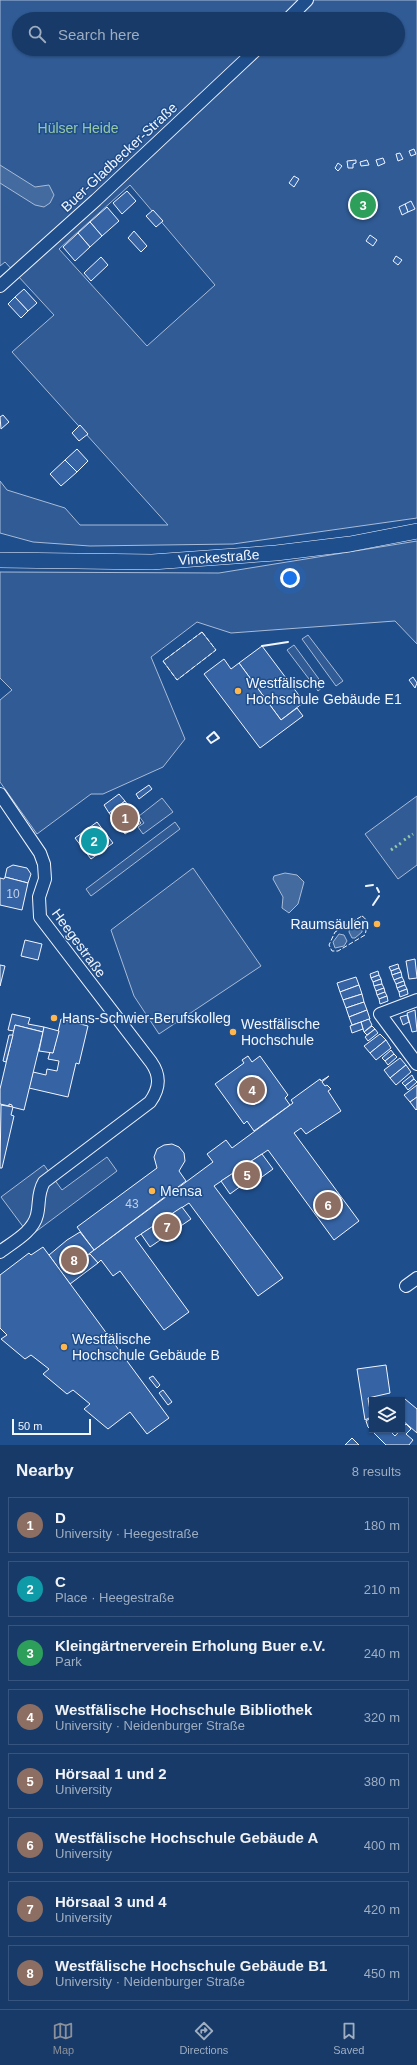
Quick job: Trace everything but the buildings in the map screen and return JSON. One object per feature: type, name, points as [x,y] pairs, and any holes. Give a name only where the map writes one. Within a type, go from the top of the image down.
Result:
[{"type":"main road","name":"Vinckestraße","points":[[0,560],[152,562],[276,554],[350,544],[417,531]]},
{"type":"main road","name":"Vinckestraße","points":[[0,555],[19,560]]},
{"type":"street","points":[[295,12],[307,0]]},
{"type":"street","name":"Buer-Gladbecker-Straße","points":[[0,286],[96,200],[250,56]]},
{"type":"street","name":"Heegestraße","points":[[0,794],[40,853],[44,864],[45,880],[39,897],[40,917],[151,1062],[159,1077],[158,1086],[150,1102],[44,1182],[38,1195],[37,1215],[31,1227],[0,1252]]},
{"type":"street","points":[[417,1000],[380,1014],[412,1051],[417,1064]]},
{"type":"street","points":[[406,1286],[417,1278]]},
{"type":"shaded area","points":[[0,0],[417,0],[417,518],[233,544],[90,546],[33,542],[0,533],[0,481],[7,490],[65,508],[80,525],[168,525],[12,352],[54,315],[5,262],[0,266]],"holes":[[[130,185],[215,285],[147,346],[59,249]]]},
{"type":"shaded area","points":[[0,165],[35,187],[49,185],[54,195],[50,203],[44,207],[35,205],[0,183]]},
{"type":"shaded area","points":[[417,541],[417,644],[395,621],[231,633],[197,622],[151,657],[185,739],[163,767],[103,794],[91,794],[37,834],[0,782],[0,700],[12,690],[0,678],[0,572],[219,573]]},
{"type":"shaded area","points":[[202,632],[216,650],[177,680],[163,661]]},
{"type":"shaded area","points":[[308,635],[343,681],[336,686],[302,639]]},
{"type":"shaded area","points":[[294,645],[324,686],[318,691],[287,650]]},
{"type":"shaded area","points":[[417,796],[417,865],[398,879],[365,834]]},
{"type":"shaded area","points":[[162,798],[173,812],[143,834],[138,827],[144,823],[139,816]]},
{"type":"shaded area","points":[[175,822],[180,829],[91,896],[86,889]]},
{"type":"shaded area","points":[[193,868],[261,966],[159,1034],[134,996],[111,930]]},
{"type":"shaded area","points":[[285,873],[297,875],[304,882],[298,904],[289,913],[282,908],[283,897],[273,879],[274,876]]},
{"type":"shaded area","points":[[358,922],[362,925],[362,932],[355,938],[352,938],[349,932],[350,927]]},
{"type":"shaded area","points":[[339,934],[344,935],[347,941],[344,946],[335,948],[333,942]]},
{"type":"shaded area","points":[[107,1157],[117,1171],[30,1236],[1,1197],[44,1165],[62,1190]]},
{"type":"hedge","points":[[404,840],[413,834]]},
{"type":"hedge","points":[[391,850],[401,843]]},
{"type":"fence","points":[[202,632],[216,650],[177,680],[163,661],[202,632]]},
{"type":"fence","points":[[362,916],[367,922],[365,935],[338,951],[332,951],[329,945],[335,932],[362,916]]},
{"type":"wall","points":[[262,646],[288,642]]},
{"type":"wall","points":[[214,732],[219,738],[211,743],[207,738],[214,732]]},
{"type":"wall","points":[[366,886],[373,885]]},
{"type":"wall","points":[[377,888],[379,892]]},
{"type":"wall","points":[[373,905],[379,896]]},
{"type":"place","name":"Kleingärtnerverein Erholung Buer e.V.","points":[[363,205]]},
{"type":"place","name":"Westfälische Hochschule Gebäude E1","points":[[238,691]]},
{"type":"place","name":"D","points":[[125,818]]},
{"type":"place","name":"C","points":[[94,841]]},
{"type":"place","name":"Raumsäulen","points":[[377,924]]},
{"type":"place","name":"Hans-Schwier-Berufskolleg","points":[[54,1018]]},
{"type":"place","name":"Westfälische Hochschule","points":[[233,1032]]},
{"type":"place","name":"Westfälische Hochschule Bibliothek","points":[[252,1090]]},
{"type":"place","name":"Hörsaal 1 und 2","points":[[247,1175]]},
{"type":"place","name":"Mensa","points":[[152,1191]]},
{"type":"place","name":"Westfälische Hochschule Gebäude A","points":[[328,1205]]},
{"type":"place","name":"Hörsaal 3 und 4","points":[[167,1227]]},
{"type":"place","name":"Westfälische Hochschule Gebäude B1","points":[[74,1260]]},
{"type":"place","name":"Westfälische Hochschule Gebäude B","points":[[64,1347]]},
{"type":"park label","name":"Hülser Heide","points":[[78,128]]}]
